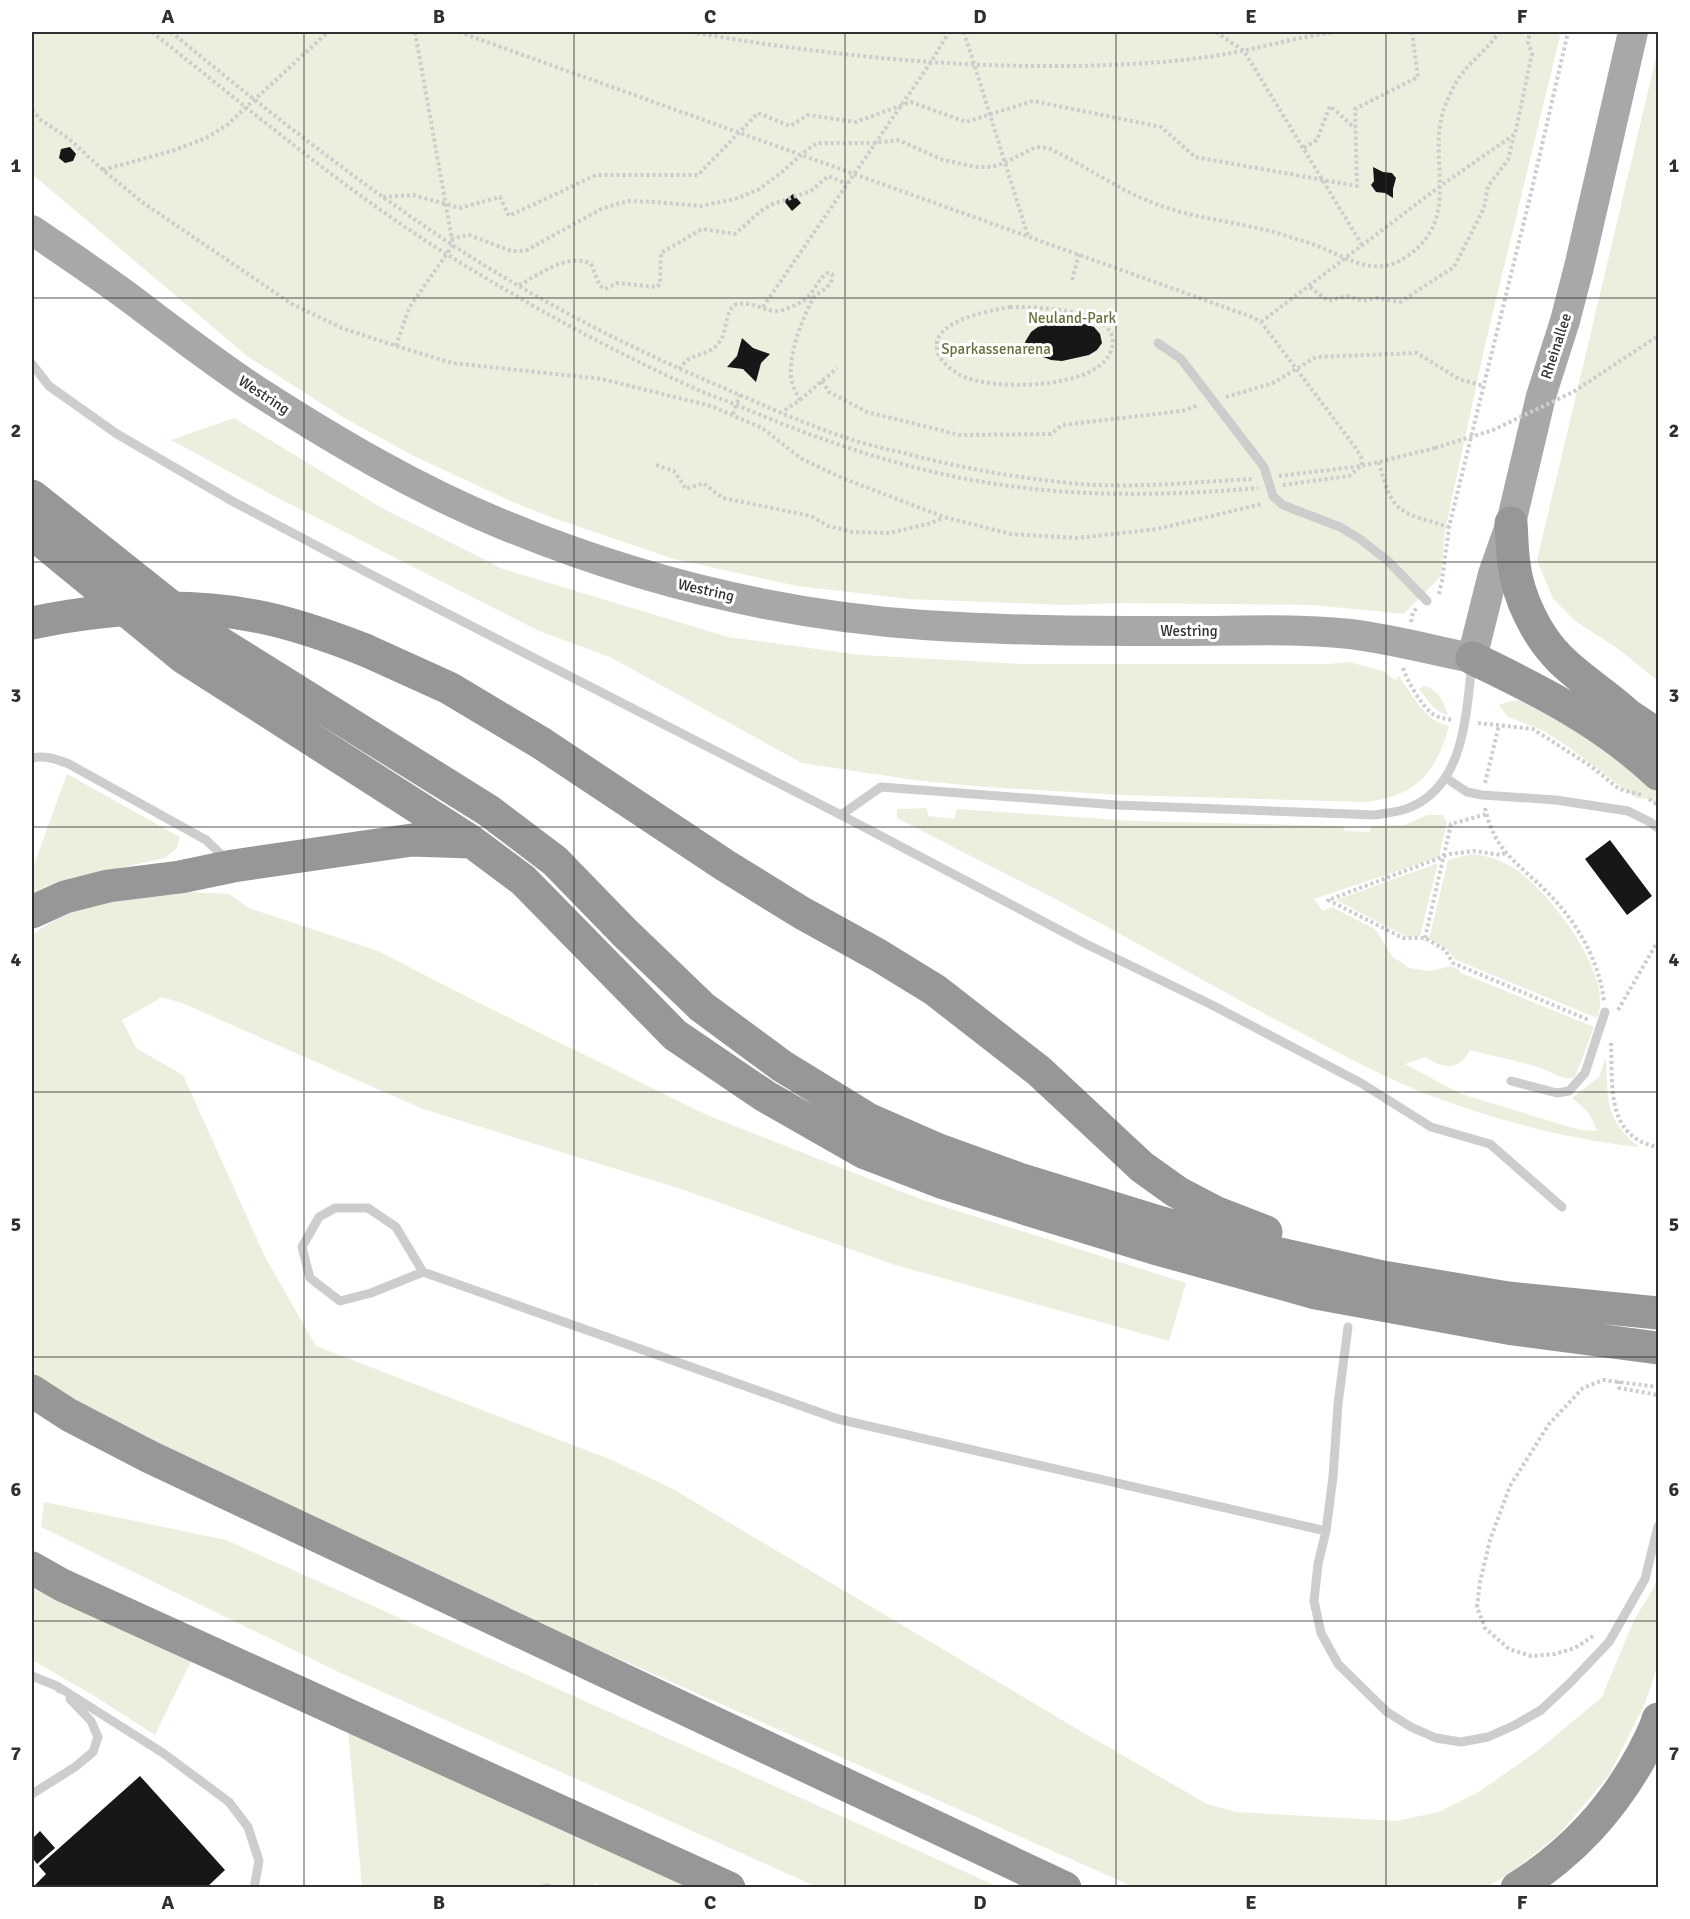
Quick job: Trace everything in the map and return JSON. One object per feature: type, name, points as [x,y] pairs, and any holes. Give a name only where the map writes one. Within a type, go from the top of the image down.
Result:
[{"type":"highway","points":[[32,496],[204,633],[489,811],[555,861],[702,1007],[782,1066],[868,1119],[939,1150],[1019,1179],[1276,1253],[1383,1277],[1508,1298],[1659,1313]]},
{"type":"highway","points":[[1511,523],[1516,574],[1536,627],[1560,659],[1612,699],[1628,715]]},
{"type":"highway","points":[[32,533],[183,657],[472,842],[523,880],[675,1035],[765,1096],[863,1152],[944,1183],[1046,1215],[1316,1293],[1513,1329],[1659,1348]]},
{"type":"highway","points":[[32,623],[74,614],[136,609],[201,608],[256,616],[317,632],[365,650],[449,688],[531,737],[726,866],[935,990],[1039,1071],[1142,1167],[1177,1192],[1217,1213],[1383,1277]]},
{"type":"highway","points":[[1472,658],[1535,665],[1595,701],[1628,715],[1659,735]]},
{"type":"highway","points":[[1472,658],[1574,710],[1619,741],[1659,774]]},
{"type":"highway","points":[[32,912],[65,897],[108,886],[180,877],[233,866],[412,840],[472,842]]},
{"type":"highway","points":[[32,1391],[69,1415],[150,1457],[1065,1887]]},
{"type":"highway","points":[[32,1412],[150,1457]]},
{"type":"highway","points":[[32,1568],[62,1585],[729,1887]]},
{"type":"highway","points":[[1517,1887],[1543,1871],[1574,1846],[1606,1811],[1631,1774],[1659,1719]]},
{"type":"main road","name":"Rheinallee","points":[[1472,658],[1493,574],[1511,523],[1540,396],[1565,321],[1579,267],[1633,32]]},
{"type":"main road","name":"Westring","points":[[32,230],[128,297],[190,345],[349,448],[503,525],[620,567],[719,594],[870,620],[926,625],[1077,630],[1350,634],[1472,658]]},
{"type":"lane","points":[[1158,343],[1181,359],[1263,467],[1270,487],[1283,505],[1340,527],[1360,539],[1388,561],[1427,601]]},
{"type":"lane","points":[[32,364],[49,386],[117,434],[232,501],[1086,944],[1210,1004],[1361,1083],[1431,1127],[1490,1144],[1562,1207]]},
{"type":"lane","points":[[841,815],[880,787],[1116,805],[1375,815],[1394,813],[1413,807],[1430,795],[1446,778],[1458,752],[1465,722],[1472,658]]},
{"type":"lane","points":[[32,758],[39,756],[53,758],[69,764],[206,840],[233,866]]},
{"type":"lane","points":[[1446,778],[1467,792],[1482,795],[1556,800],[1628,811],[1659,828]]},
{"type":"lane","points":[[1511,1081],[1557,1093],[1569,1091],[1585,1073],[1601,1025],[1610,1014]]},
{"type":"lane","points":[[423,1272],[370,1293],[340,1301],[310,1278],[302,1247],[318,1216],[335,1208],[368,1208],[396,1227],[423,1272],[838,1419],[1326,1531]]},
{"type":"lane","points":[[1348,1327],[1338,1404],[1333,1477],[1314,1601],[1321,1633],[1338,1664],[1387,1712],[1411,1727],[1436,1738],[1461,1742],[1488,1737],[1541,1710],[1609,1642],[1645,1579],[1659,1526]]},
{"type":"lane","points":[[32,1676],[57,1686],[163,1753],[229,1802],[248,1827],[259,1861],[254,1887]]},
{"type":"lane","points":[[32,1794],[84,1760],[93,1752],[98,1737],[91,1721],[57,1686]]},
{"type":"path","points":[[152,32],[320,164],[446,254],[531,305],[614,350],[781,425],[844,447],[957,477],[1015,487],[1128,494],[1204,493],[1349,476],[1362,466]]},
{"type":"path","points":[[171,32],[254,100],[382,197],[453,245],[607,334],[679,369],[848,439],[961,467],[1062,483],[1270,487],[1435,448],[1493,430],[1565,397],[1659,336]]},
{"type":"path","points":[[103,170],[175,150],[206,138],[227,125],[328,32]]},
{"type":"path","points":[[415,32],[453,245]]},
{"type":"path","points":[[459,32],[1252,317],[1261,322],[1355,447],[1361,457],[1362,466]]},
{"type":"path","points":[[691,32],[845,55],[976,65],[1037,67],[1147,63],[1244,51],[1335,32]]},
{"type":"path","points":[[763,307],[931,62],[949,32]]},
{"type":"path","points":[[964,32],[1028,237]]},
{"type":"path","points":[[1216,32],[1244,51],[1362,245]]},
{"type":"path","points":[[382,197],[413,195],[460,208],[500,197],[509,216],[596,175],[698,175],[758,113],[790,126],[808,115],[856,122],[910,102],[966,122],[1033,101],[1161,127],[1195,157],[1357,186],[1355,109],[1418,77],[1412,32]]},
{"type":"path","points":[[451,239],[469,235],[511,251],[527,250],[577,221],[616,204],[630,201],[701,206],[735,199],[758,190],[817,143],[874,143],[898,140],[944,160],[992,167],[1036,147],[1048,148],[1116,186],[1158,205],[1192,215],[1282,234],[1326,249],[1358,264],[1385,266],[1406,257],[1427,238],[1435,223],[1439,209],[1438,135],[1444,109],[1460,76],[1484,52],[1499,32]]},
{"type":"path","points":[[1310,287],[1328,300],[1347,296],[1363,301],[1377,298],[1400,302],[1454,267],[1484,208],[1488,186],[1508,160],[1532,54],[1528,42],[1530,32]]},
{"type":"path","points":[[1448,533],[1568,32]]},
{"type":"path","points":[[1304,148],[1317,140],[1330,106],[1355,128]]},
{"type":"path","points":[[32,110],[41,120],[68,138],[142,202],[292,304],[342,328],[452,363],[602,379],[711,406],[762,428],[802,459],[842,478],[944,517],[1011,534],[1077,538],[1157,529],[1262,504],[1270,487]]},
{"type":"path","points":[[1261,322],[1439,187],[1515,135]]},
{"type":"path","points":[[519,285],[563,263],[577,260],[591,264],[600,286],[605,289],[617,283],[657,287],[660,284],[661,253],[702,229],[735,234],[760,211],[811,191],[828,176],[847,184]]},
{"type":"path","points":[[396,346],[409,308],[453,245]]},
{"type":"path","points":[[1072,280],[1079,254]]},
{"type":"path","points":[[679,369],[688,359],[707,353],[716,346],[723,337],[729,310],[734,305],[741,303],[776,311],[803,301],[813,293],[822,277],[827,273],[832,274],[833,278],[824,292],[815,295],[810,303],[792,359],[792,381],[800,400]]},
{"type":"path","points":[[1051,309],[1090,317],[1103,323],[1110,330],[1112,346],[1109,355],[1101,364],[1079,376],[1061,381],[1012,385],[962,376],[939,358],[936,348],[938,338],[944,330],[957,322],[992,310],[1051,309]]},
{"type":"path","points":[[822,381],[829,392],[867,412],[960,435],[1051,434],[1062,425],[1182,411],[1273,383],[1316,357],[1417,353],[1459,379],[1484,386]]},
{"type":"path","points":[[781,412],[800,400],[837,368]]},
{"type":"path","points":[[733,414],[740,395]]},
{"type":"path","points":[[1379,462],[1385,487],[1398,509],[1449,527]]},
{"type":"path","points":[[656,465],[674,471],[686,489],[703,483],[723,498],[811,516],[828,526],[853,532],[889,533],[928,524],[944,517]]},
{"type":"path","points":[[1406,644],[1403,669],[1409,684],[1437,717],[1533,729],[1592,767],[1619,789],[1642,795],[1659,805]]},
{"type":"path","points":[[1499,725],[1482,795],[1494,836],[1505,853],[1560,905],[1578,930],[1597,968],[1610,1014]]},
{"type":"path","points":[[1425,938],[1451,824],[1486,814]]},
{"type":"path","points":[[1505,853],[1501,855],[1465,851],[1328,900],[1403,938],[1425,938],[1445,950],[1453,963],[1601,1025]]},
{"type":"path","points":[[1610,1014],[1629,992],[1659,941]]},
{"type":"path","points":[[1611,1040],[1613,1091],[1620,1123],[1636,1139],[1659,1147]]},
{"type":"path","points":[[1595,1635],[1575,1648],[1555,1654],[1531,1656],[1509,1649],[1485,1628],[1477,1607],[1480,1582],[1490,1540],[1510,1486],[1549,1424],[1583,1388],[1603,1380],[1659,1387]]},
{"type":"path","points":[[1619,1381],[1619,1388],[1659,1395]]},
{"type":"green space","name":"Neuland-Park","points":[[32,32],[1561,32],[1485,345],[1445,531],[1441,576],[1404,614],[1313,605],[1120,603],[1065,605],[909,599],[797,586],[674,559],[515,503],[416,457],[346,419],[247,356],[32,174]]},
{"type":"green space","points":[[1658,49],[1658,681],[1617,648],[1575,621],[1553,599],[1537,560]]},
{"type":"green space","points":[[234,418],[380,507],[503,569],[728,637],[861,655],[1021,664],[1328,664],[1349,662],[1383,671],[1395,680],[1399,676],[1426,713],[1440,723],[1449,726],[1437,757],[1421,780],[1397,795],[1364,802],[1123,795],[984,787],[914,780],[802,763],[610,657],[539,631],[276,497],[171,440]]},
{"type":"green space","points":[[1424,686],[1433,690],[1440,697],[1448,715],[1439,711],[1428,701],[1419,689]]},
{"type":"green space","points":[[1523,700],[1536,703],[1653,784],[1658,790],[1658,808],[1649,799],[1636,798],[1570,748],[1542,730],[1508,717],[1499,705]]},
{"type":"green space","points":[[67,774],[180,837],[177,848],[165,858],[97,873],[32,902],[32,865]]},
{"type":"green space","points":[[927,808],[928,816],[954,819],[957,809],[1134,821],[1343,826],[1345,831],[1369,832],[1372,826],[1405,825],[1427,815],[1443,815],[1447,822],[1439,857],[1314,899],[1323,911],[1332,907],[1375,929],[1392,956],[1409,968],[1431,971],[1451,966],[1460,970],[1459,972],[1594,1027],[1575,1077],[1571,1078],[1561,1077],[1529,1064],[1470,1050],[1456,1065],[1445,1066],[1425,1057],[1405,1064],[1461,1094],[1556,1123],[1582,1130],[1597,1131],[1589,1113],[1572,1098],[1599,1077],[1606,1057],[1610,1107],[1619,1127],[1639,1147],[1568,1136],[1522,1125],[1437,1098],[1388,1078],[1073,909],[897,818],[897,809]]},
{"type":"green space","points":[[1472,854],[1492,858],[1512,867],[1543,894],[1559,913],[1588,957],[1597,980],[1600,1000],[1597,1018],[1456,960],[1447,949],[1429,939],[1448,860]]},
{"type":"green space","points":[[1438,863],[1420,936],[1407,937],[1336,900]]},
{"type":"green space","points":[[145,890],[229,894],[249,908],[378,951],[707,1115],[923,1200],[1186,1283],[1169,1341],[895,1265],[684,1190],[423,1109],[182,1003],[162,997],[122,1020],[136,1048],[183,1075],[266,1259],[316,1346],[614,1461],[671,1488],[1207,1804],[1236,1812],[1396,1821],[1439,1812],[1479,1792],[1541,1748],[1602,1697],[1634,1620],[1653,1589],[1658,1576],[1658,1664],[1646,1701],[1609,1775],[1560,1833],[1512,1872],[1486,1887],[1134,1887],[249,1495],[32,1377],[32,935],[72,912]]},
{"type":"green space","points":[[44,1502],[226,1540],[999,1887],[817,1887],[345,1675],[41,1527]]},
{"type":"green space","points":[[32,1588],[192,1659],[155,1735],[32,1660]]},
{"type":"green space","points":[[348,1729],[697,1887],[605,1888],[595,1883],[592,1888],[362,1887]]},
{"type":"building","points":[[70,147],[76,154],[73,161],[65,163],[59,158],[61,149]]},
{"type":"building","points":[[1373,167],[1392,173],[1396,178],[1393,198],[1385,193],[1376,192],[1371,185],[1374,181]]},
{"type":"building","points":[[793,194],[801,203],[792,211],[784,201]]},
{"type":"building","points":[[1074,321],[1094,327],[1100,334],[1102,343],[1097,350],[1089,355],[1062,361],[1051,360],[1030,352],[1025,342],[1031,332],[1038,327]]},
{"type":"building","points":[[742,338],[753,348],[770,354],[761,363],[756,382],[743,369],[727,367],[737,356]]},
{"type":"building","points":[[1610,840],[1652,896],[1627,915],[1585,859]]},
{"type":"building","points":[[140,1776],[225,1870],[206,1888],[32,1888],[46,1874],[39,1866]]},
{"type":"building","points":[[40,1831],[55,1848],[37,1864],[32,1857],[32,1839]]},
{"type":"park label","name":"Sparkassenarena","points":[[996,349]]}]
